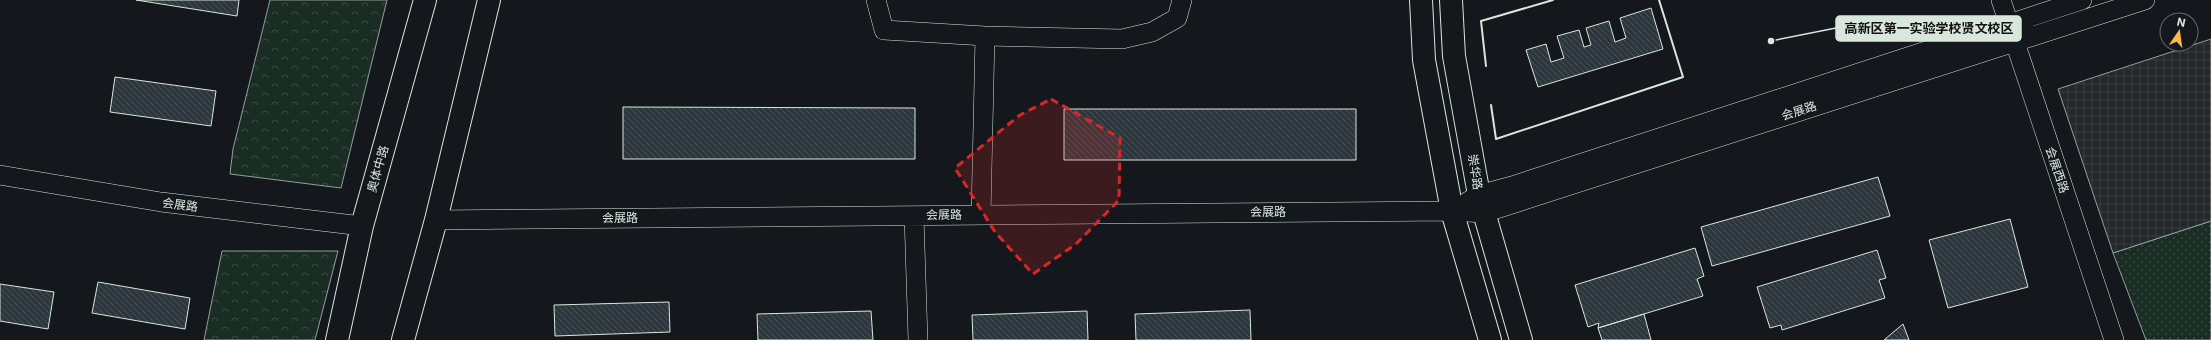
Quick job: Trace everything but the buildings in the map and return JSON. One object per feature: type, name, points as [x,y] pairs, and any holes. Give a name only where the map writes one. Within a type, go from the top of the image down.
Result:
[{"type":"main road","name":"奥体中路","points":[[337,340],[362,226],[425,0]]},
{"type":"main road","points":[[403,340],[436,220],[489,0]]},
{"type":"main road","points":[[1421,0],[1424,60],[1452,211],[1490,340]]},
{"type":"main road","name":"崇华路","points":[[1451,0],[1454,56],[1481,204],[1521,340]]},
{"type":"street","points":[[876,0],[884,30],[985,36],[1122,39],[1152,32],[1177,18],[1182,0]]},
{"type":"street","name":"会展西路","points":[[2001,0],[2114,340]]},
{"type":"street","name":"会展路","points":[[1481,204],[1512,186],[2082,0]]},
{"type":"street","name":"会展路","points":[[436,220],[1452,211],[1481,204],[2014,42],[2144,0]]},
{"type":"street","points":[[980,215],[985,36]]},
{"type":"street","name":"会展路","points":[[0,174],[161,202],[362,226]]},
{"type":"street","points":[[914,216],[918,340]]},
{"type":"highlighted area","points":[[1051,99],[1120,138],[1119,200],[1076,244],[1033,274],[995,232],[955,168],[1020,115]]},
{"type":"green space","points":[[270,0],[387,0],[341,188],[230,174],[233,149]]},
{"type":"green space","points":[[2211,221],[2211,340],[2146,340],[2113,253]]},
{"type":"green space","points":[[222,251],[338,251],[315,340],[204,340]]},
{"type":"shaded area","points":[[2211,39],[2211,221],[2113,253],[2058,89],[2171,52],[2199,52],[2199,43]]},
{"type":"wall","points":[[1486,66],[1481,21],[1553,0]]},
{"type":"wall","points":[[1491,105],[1496,139],[1683,77],[1659,0]]},
{"type":"place","name":"高新区第一实验学校贤文校区","points":[[1771,41]]}]
